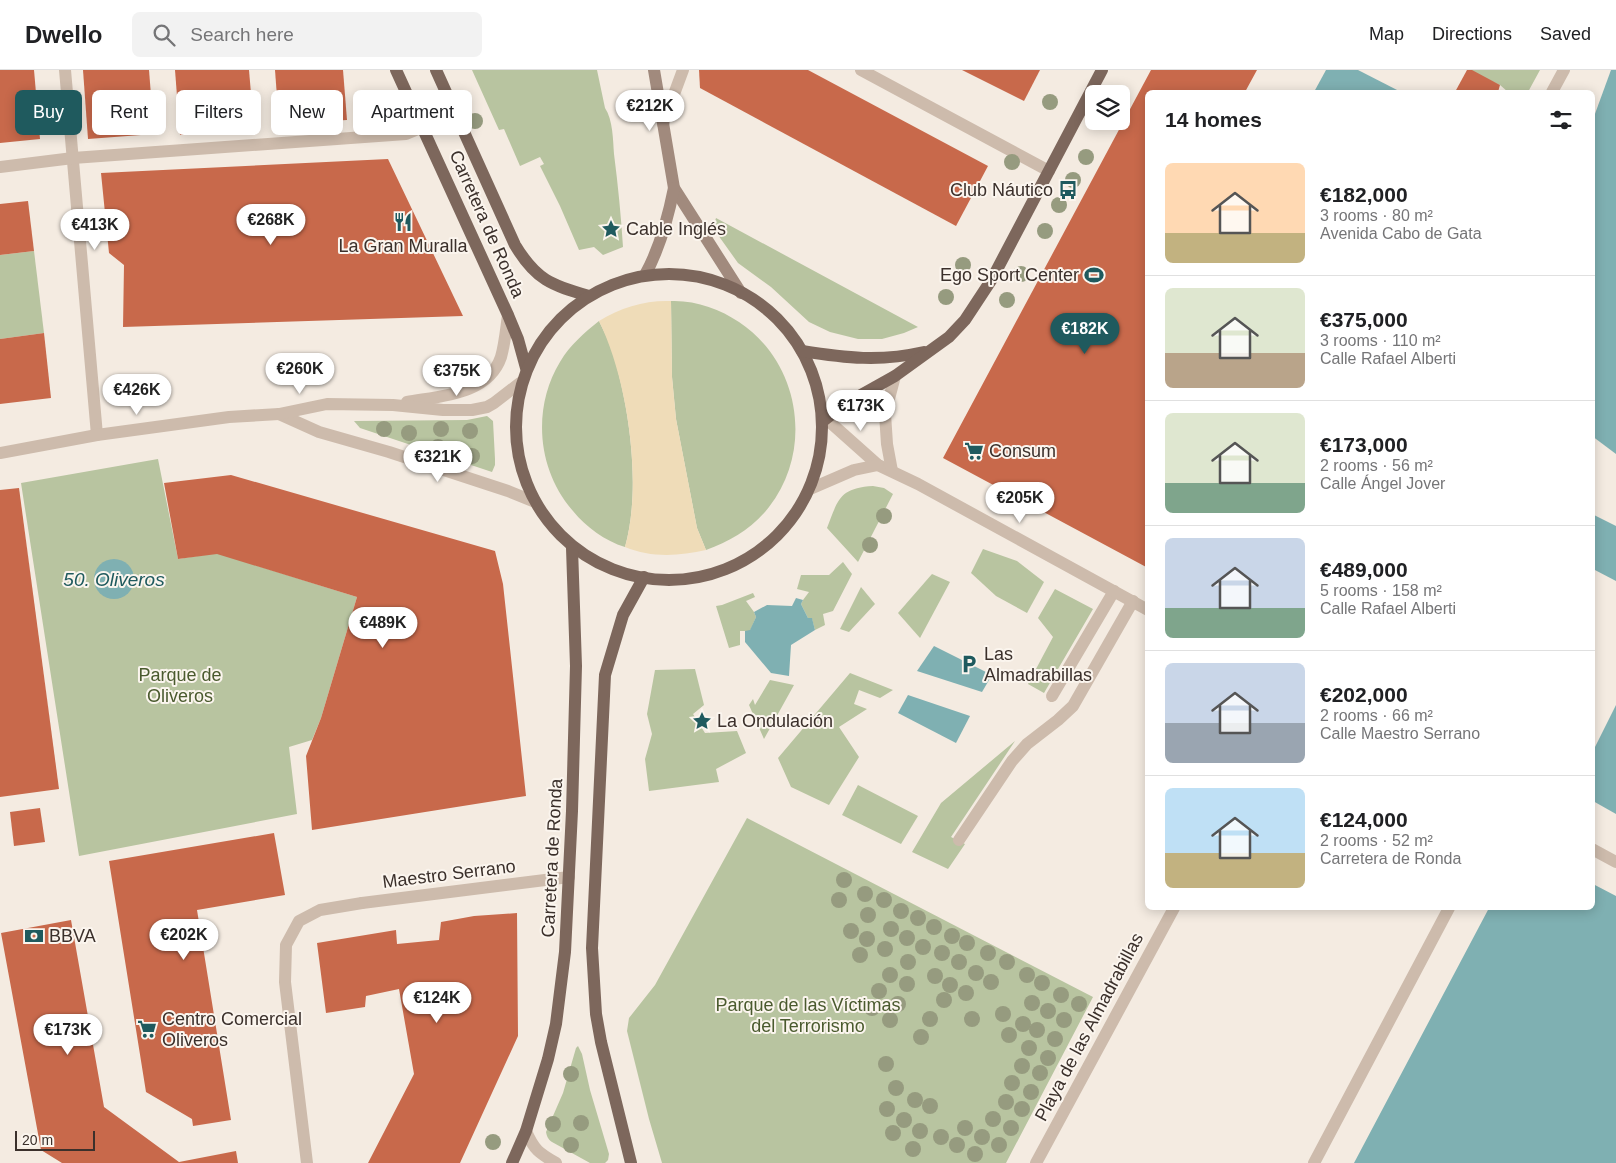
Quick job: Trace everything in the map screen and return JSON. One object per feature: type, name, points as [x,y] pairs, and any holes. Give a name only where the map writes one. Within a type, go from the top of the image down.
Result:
[{"type":"main road","name":"Carretera de Ronda","points":[[396,70],[405,90]]},
{"type":"main road","name":"Carretera de Ronda","points":[[436,70],[524,261],[541,278],[589,296]]},
{"type":"main road","points":[[654,70],[674,188],[741,293]]},
{"type":"main road","points":[[824,419],[845,404],[894,376],[949,337],[978,302],[992,279],[1102,70]]},
{"type":"main road","name":"Carretera de Ronda","points":[[427,135],[508,315],[518,339],[526,368]]},
{"type":"main road","points":[[645,275],[653,261],[662,237],[674,188]]},
{"type":"main road","points":[[672,274],[699,278],[741,293],[760,305],[776,318],[802,351],[818,385],[822,401],[824,419],[818,462],[810,489],[794,517],[776,540],[760,552],[724,570],[704,575],[676,578],[644,577],[597,563],[572,548],[552,527],[534,502],[524,476],[518,451],[516,410],[520,383],[531,356],[548,331],[570,308],[589,296],[628,279],[645,275],[672,274]]},
{"type":"main road","points":[[802,351],[864,359],[900,358],[929,351]]},
{"type":"main road","name":"Carretera de Ronda","points":[[512,1163],[526,1131],[548,1059],[556,1024],[565,952],[572,812],[576,666],[572,548]]},
{"type":"main road","points":[[630,1162],[596,1014],[592,948],[605,676],[623,615],[644,577]]},
{"type":"street","points":[[65,70],[97,435]]},
{"type":"street","points":[[663,124],[683,70]]},
{"type":"street","points":[[861,70],[1049,171]]},
{"type":"street","points":[[1553,90],[1564,70]]},
{"type":"street","points":[[0,166],[73,158],[392,135]]},
{"type":"street","points":[[393,404],[459,392],[484,380],[500,358],[508,315]]},
{"type":"street","points":[[892,471],[887,444],[885,414],[894,376]]},
{"type":"street","points":[[0,454],[97,435],[229,417],[279,414],[327,404],[393,404],[444,410],[472,410],[487,407],[520,383]]},
{"type":"street","points":[[279,414],[319,432],[389,452],[508,491],[534,502]]},
{"type":"street","points":[[824,419],[878,465],[1145,608]]},
{"type":"street","points":[[810,489],[854,470],[878,465]]},
{"type":"street","points":[[1052,696],[1114,591]]},
{"type":"street","points":[[959,840],[1012,761],[1027,744],[1073,706],[1134,601]]},
{"type":"street","points":[[1595,851],[1616,862]]},
{"type":"street","name":"Maestro Serrano","points":[[307,1163],[285,982],[286,945],[299,921],[320,910],[362,903],[569,877]]},
{"type":"street","name":"Playa de las Almadrabillas","points":[[1036,1163],[1173,910]]},
{"type":"street","points":[[1314,1163],[1448,910]]},
{"type":"street","points":[[526,1131],[538,1152],[556,1163]]},
{"type":"green space","points":[[472,70],[597,70],[612,130],[623,247],[603,255],[594,247],[579,250],[540,166],[544,164],[540,157],[520,166],[504,129],[499,130]]},
{"type":"green space","points":[[1468,70],[1540,70],[1529,90],[1506,90],[1500,85]]},
{"type":"green space","points":[[716,218],[918,327],[882,339],[858,339],[830,332],[809,322],[771,287],[738,263],[713,228]]},
{"type":"green space","points":[[34,251],[44,333],[0,339],[0,255]]},
{"type":"green space","points":[[671,301],[689,302],[715,309],[739,322],[760,339],[776,360],[787,383],[794,408],[795,434],[792,459],[783,484],[769,507],[763,515],[741,533],[706,550],[697,528],[676,419],[672,377]]},
{"type":"green space","points":[[599,321],[609,341],[619,375],[631,450],[632,501],[630,525],[625,547],[596,533],[573,511],[561,495],[552,477],[546,458],[543,438],[542,419],[545,399],[551,380],[568,350]]},
{"type":"green space","points":[[487,416],[493,421],[495,465],[492,472],[360,428],[354,421],[467,420]]},
{"type":"green space","name":"Parque de Oliveros","points":[[158,459],[178,559],[217,553],[357,597],[321,718],[312,740],[289,747],[297,814],[79,856],[21,483]]},
{"type":"green space","points":[[873,486],[884,488],[893,494],[858,562],[827,528],[841,497],[853,489]]},
{"type":"green space","points":[[983,549],[1017,561],[1044,582],[1027,613],[996,596],[971,573]]},
{"type":"green space","points":[[843,562],[852,574],[833,611],[823,614],[825,625],[815,630],[812,619],[808,618],[801,604],[809,592],[797,589],[801,575],[829,575]]},
{"type":"green space","points":[[932,574],[950,582],[920,638],[898,613]]},
{"type":"green space","points":[[861,587],[875,604],[849,632],[840,629]]},
{"type":"green space","points":[[1055,589],[1093,609],[1044,693],[1028,684],[1053,637],[1038,618]]},
{"type":"green space","points":[[753,593],[755,597],[746,601],[756,617],[750,631],[740,631],[740,645],[729,648],[716,606]]},
{"type":"green space","points":[[695,669],[704,705],[693,714],[705,733],[737,731],[746,753],[716,769],[719,782],[649,791],[645,759],[652,734],[647,714],[655,670]]},
{"type":"green space","points":[[850,673],[893,690],[880,698],[859,690],[854,704],[867,709],[839,727],[859,757],[829,805],[791,787],[778,758]]},
{"type":"green space","points":[[770,680],[794,685],[764,739],[749,705],[753,699],[755,705]]},
{"type":"green space","points":[[1015,741],[951,837],[965,844],[948,869],[912,852],[941,803]]},
{"type":"green space","points":[[858,785],[918,816],[901,844],[842,815]]},
{"type":"green space","name":"Parque de las Víctimas del Terrorismo","points":[[747,818],[1093,997],[1006,1163],[662,1163],[627,1031],[629,1018],[655,985]]},
{"type":"green space","points":[[578,1046],[582,1054],[590,1090],[609,1154],[608,1160],[605,1163],[590,1163],[552,1142],[546,1134],[563,1093]]},
{"type":"sand","points":[[671,301],[672,377],[676,419],[697,528],[706,550],[686,554],[665,555],[635,551],[625,547],[633,493],[630,432],[618,372],[599,321],[634,305]]},
{"type":"water","points":[[1326,70],[1358,70],[1397,90],[1315,90]]},
{"type":"water","points":[[1611,70],[1616,70],[1616,454],[1595,438],[1595,114]]},
{"type":"water","points":[[1595,516],[1616,526],[1616,581],[1595,570]]},
{"type":"water","name":"50. Oliveros","points":[[114,559],[128,565],[134,579],[128,593],[114,599],[100,593],[94,579],[100,565]]},
{"type":"water","points":[[796,598],[803,600],[801,604],[808,618],[812,618],[815,630],[791,645],[789,676],[771,673],[745,642],[745,631],[750,630],[756,617],[754,612],[767,605],[792,606]]},
{"type":"water","points":[[934,646],[992,675],[982,692],[917,671]]},
{"type":"water","points":[[908,695],[970,716],[956,743],[898,713]]},
{"type":"water","points":[[1616,705],[1616,814],[1595,802],[1595,747]]},
{"type":"water","points":[[1595,885],[1616,896],[1616,1163],[1354,1163],[1488,910],[1595,910]]},
{"type":"building","points":[[0,70],[34,70],[36,90],[15,90],[15,135],[40,135],[40,139],[0,143]]},
{"type":"building","points":[[83,70],[149,70],[151,90],[92,90],[92,135],[141,135],[88,139]]},
{"type":"building","points":[[175,70],[249,70],[251,90],[177,90]]},
{"type":"building","points":[[275,70],[343,70],[347,120],[343,120],[343,90],[276,90]]},
{"type":"building","points":[[699,70],[808,70],[988,166],[956,226],[700,88]]},
{"type":"building","points":[[962,70],[1040,70],[1024,101]]},
{"type":"building","name":"Ego Sport Center","points":[[1151,70],[1257,70],[1246,90],[1145,90],[1145,566],[943,458],[1119,130],[1130,130],[1130,109]]},
{"type":"building","points":[[1467,70],[1472,70],[1500,85],[1499,90],[1456,90]]},
{"type":"building","points":[[388,159],[463,316],[123,327],[124,265],[109,253],[101,173]]},
{"type":"building","points":[[28,201],[34,251],[0,255],[0,204]]},
{"type":"building","points":[[44,333],[51,398],[0,404],[0,339]]},
{"type":"building","points":[[231,475],[495,551],[503,584],[526,796],[312,830],[306,756],[321,718],[357,597],[217,554],[178,559],[164,483]]},
{"type":"building","points":[[19,488],[59,789],[0,797],[0,490]]},
{"type":"building","points":[[40,808],[45,842],[14,846],[10,812]]},
{"type":"building","points":[[274,833],[285,895],[197,910],[231,1120],[193,1126],[192,1119],[146,1092],[109,861]]},
{"type":"building","points":[[517,913],[518,1036],[460,1163],[368,1163],[414,1074],[399,989],[366,996],[365,1007],[326,1013],[317,943],[396,930],[397,944],[439,940],[441,922],[474,916]]},
{"type":"building","points":[[71,920],[104,1107],[179,1162],[236,1151],[238,1163],[62,1163],[41,1150],[1,933]]},
{"type":"place","name":"Club Náutico","points":[[1068,190]]},
{"type":"place","name":"La Gran Muralla","points":[[403,222]]},
{"type":"place","name":"Cable Inglés","points":[[611,229]]},
{"type":"place","name":"Ego Sport Center","points":[[1094,275]]},
{"type":"place","name":"Consum","points":[[974,451]]},
{"type":"place","name":"Las Almadrabillas","points":[[969,664]]},
{"type":"place","name":"La Ondulación","points":[[702,721]]},
{"type":"place","name":"BBVA","points":[[34,936]]},
{"type":"place","name":"Centro Comercial Oliveros","points":[[147,1029]]}]
